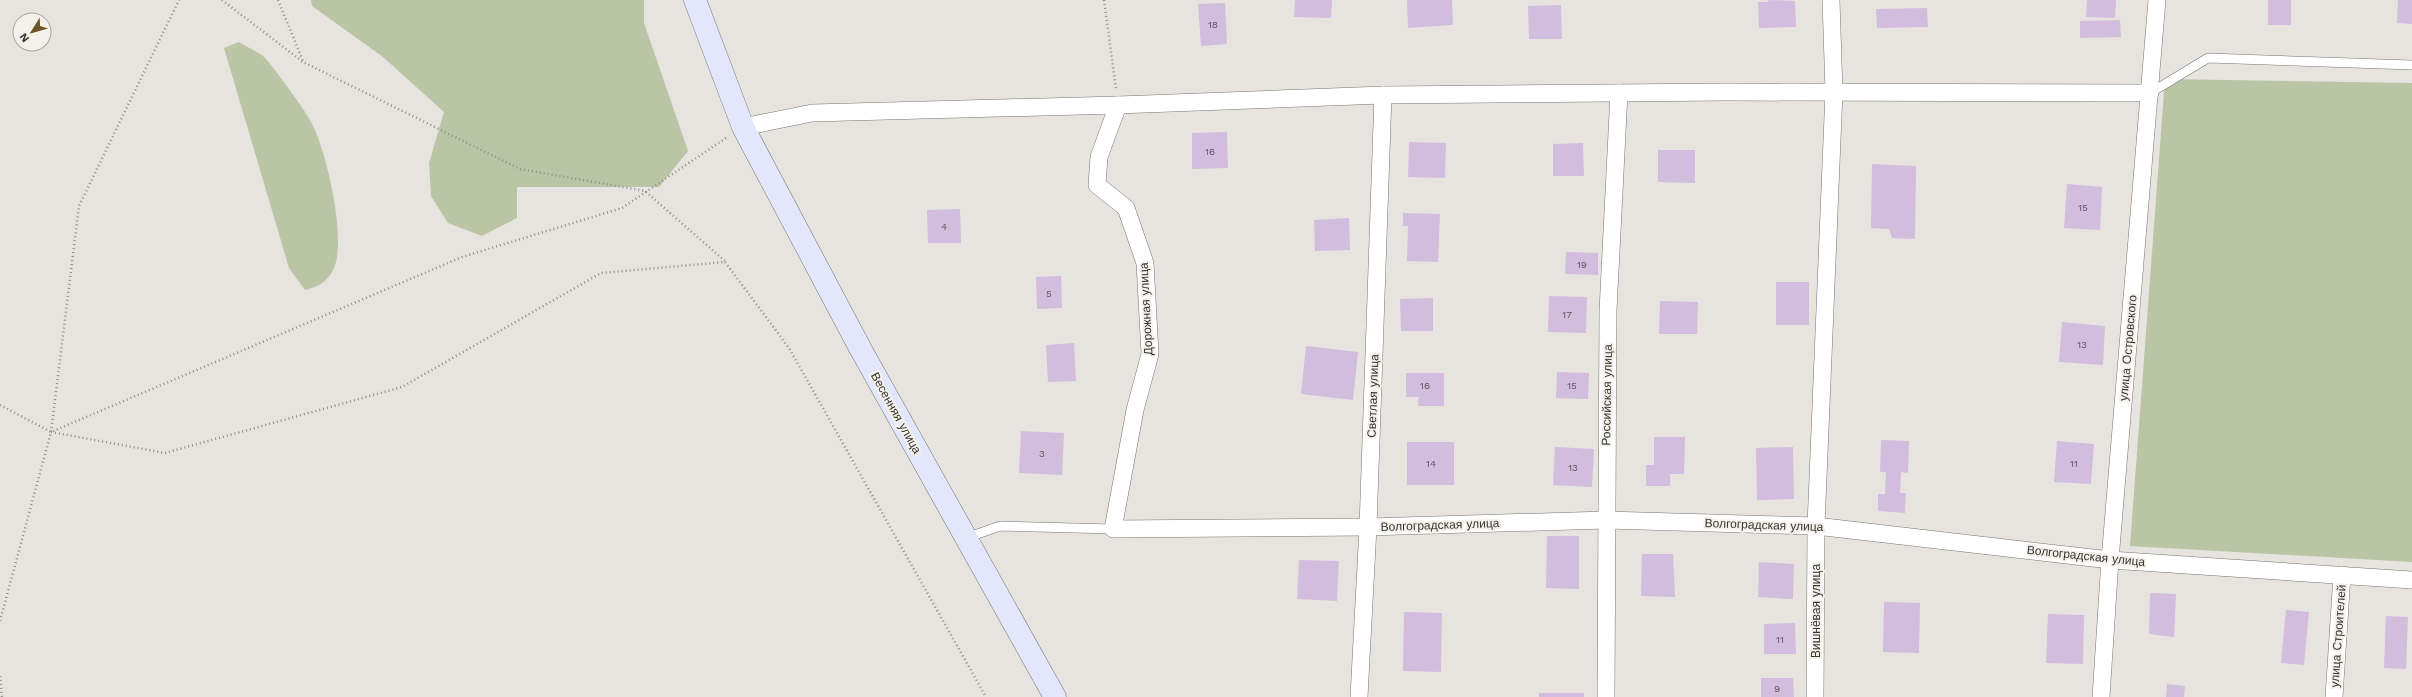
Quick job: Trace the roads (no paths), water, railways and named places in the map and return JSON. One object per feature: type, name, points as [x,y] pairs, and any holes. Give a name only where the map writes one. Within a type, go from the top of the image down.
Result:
[{"type":"street","name":"Весенняя улица","points":[[695,0],[743,126],[860,348],[1055,697]]},
{"type":"street","name":"Вишнёвая улица","points":[[1815,697],[1816,526],[1834,92],[1831,0]]},
{"type":"street","name":"улица Островского","points":[[2101,697],[2110,560],[2158,0]]},
{"type":"street","points":[[743,126],[812,113],[1118,105],[1383,94],[2150,92]]},
{"type":"street","name":"Российская улица","points":[[1606,697],[1608,311],[1619,93]]},
{"type":"street","name":"Светлая улица","points":[[1359,697],[1368,527],[1383,94]]},
{"type":"street","name":"Дорожная улица","points":[[1113,529],[1135,410],[1150,354],[1145,263],[1126,208],[1097,185],[1099,157],[1118,105]]},
{"type":"street","name":"Волгоградская улица","points":[[1113,529],[1368,527],[1606,520],[1816,526],[2110,560],[2342,574],[2412,580]]},
{"type":"street","name":"улица Строителей","points":[[2334,697],[2342,574]]},
{"type":"lane","points":[[2150,92],[2208,58],[2412,64]]},
{"type":"lane","points":[[966,538],[1000,526],[1113,529]]}]
